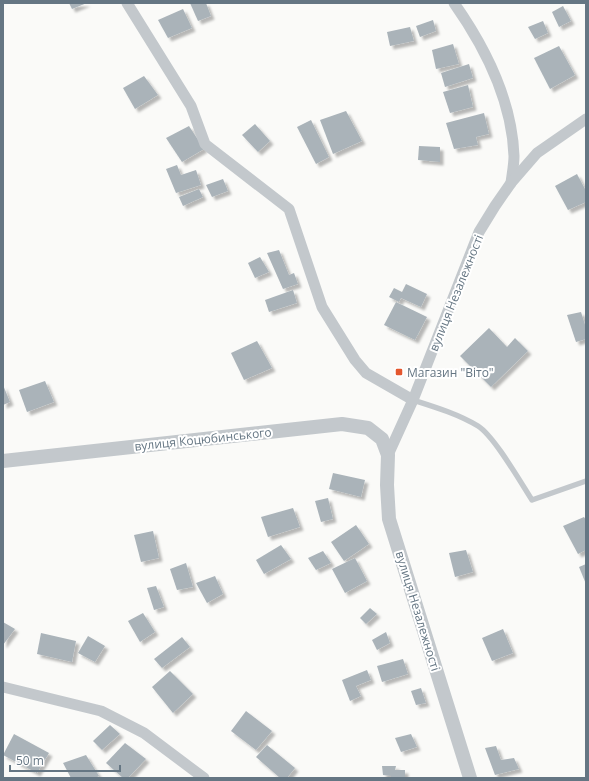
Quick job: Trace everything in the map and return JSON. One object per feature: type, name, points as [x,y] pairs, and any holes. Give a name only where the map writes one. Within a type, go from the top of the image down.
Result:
[{"type":"street","points":[[127,3],[191,106],[205,144],[289,209],[322,307],[355,360],[366,373],[413,400]]},
{"type":"street","points":[[454,3],[475,32],[501,90],[513,138],[514,158],[511,184]]},
{"type":"street","name":"вулиця Незалежності","points":[[470,778],[389,519],[387,486],[388,455],[413,400],[480,232],[511,184],[537,153],[586,118]]},
{"type":"street","name":"вулиця Коцюбинського","points":[[3,460],[342,424],[368,428],[382,439],[388,455]]},
{"type":"street","points":[[3,687],[101,711],[144,733],[204,778]]},
{"type":"lane","points":[[413,400],[449,412],[480,427],[497,448],[532,500],[586,481]]},
{"type":"building","points":[[69,3],[87,3],[72,9]]},
{"type":"building","points":[[190,3],[206,3],[211,16],[198,21]]},
{"type":"building","points":[[563,6],[571,21],[559,27],[552,12]]},
{"type":"building","points":[[183,9],[192,28],[168,38],[158,20]]},
{"type":"building","points":[[433,20],[436,31],[420,37],[416,26]]},
{"type":"building","points":[[543,21],[548,33],[535,39],[528,27]]},
{"type":"building","points":[[410,27],[414,41],[390,46],[387,32]]},
{"type":"building","points":[[453,44],[459,64],[436,69],[432,50]]},
{"type":"building","points":[[559,46],[575,75],[550,89],[534,58]]},
{"type":"building","points":[[469,64],[473,78],[445,87],[441,73]]},
{"type":"building","points":[[144,76],[158,95],[135,109],[123,88]]},
{"type":"building","points":[[468,85],[473,107],[450,113],[443,92]]},
{"type":"building","points":[[346,111],[362,141],[333,154],[320,120]]},
{"type":"building","points":[[484,113],[489,134],[476,137],[478,145],[454,149],[446,123]]},
{"type":"building","points":[[311,120],[329,157],[316,164],[297,127]]},
{"type":"building","points":[[255,124],[270,141],[258,152],[242,135]]},
{"type":"building","points":[[189,126],[204,149],[182,162],[166,138]]},
{"type":"building","points":[[419,146],[440,147],[440,162],[418,160]]},
{"type":"building","points":[[177,165],[181,175],[196,170],[201,185],[176,193],[166,169]]},
{"type":"building","points":[[577,174],[586,191],[586,202],[568,210],[555,186]]},
{"type":"building","points":[[223,179],[228,191],[212,197],[206,185]]},
{"type":"building","points":[[199,189],[203,197],[183,206],[179,197]]},
{"type":"building","points":[[279,250],[289,275],[294,273],[298,284],[283,289],[267,253]]},
{"type":"building","points":[[260,257],[269,272],[255,278],[248,263]]},
{"type":"building","points":[[406,284],[427,294],[421,307],[401,298],[399,302],[389,297],[394,288],[402,292]]},
{"type":"building","points":[[293,290],[297,303],[269,312],[265,300]]},
{"type":"building","points":[[396,302],[427,317],[415,340],[384,325]]},
{"type":"building","points":[[581,312],[586,328],[586,339],[576,342],[567,315]]},
{"type":"building","points":[[489,328],[507,347],[515,338],[528,351],[491,387],[460,356]]},
{"type":"building","points":[[257,341],[272,368],[244,380],[231,353]]},
{"type":"building","points":[[45,381],[54,402],[27,412],[19,390]]},
{"type":"building","points":[[3,385],[10,402],[3,405]]},
{"type":"building","points":[[333,473],[365,480],[361,497],[329,489]]},
{"type":"building","points":[[328,498],[333,519],[321,522],[315,501]]},
{"type":"building","points":[[293,508],[300,527],[268,537],[261,517]]},
{"type":"building","points":[[584,517],[586,520],[586,550],[578,554],[563,526]]},
{"type":"building","points":[[356,525],[369,544],[344,561],[331,542]]},
{"type":"building","points":[[153,531],[159,558],[141,562],[134,535]]},
{"type":"building","points":[[281,545],[291,559],[264,574],[256,560]]},
{"type":"building","points":[[466,550],[473,572],[455,577],[449,553]]},
{"type":"building","points":[[323,551],[331,563],[316,570],[308,558]]},
{"type":"building","points":[[355,558],[367,581],[345,593],[332,569]]},
{"type":"building","points":[[186,563],[193,587],[177,590],[170,569]]},
{"type":"building","points":[[586,564],[586,584],[579,567]]},
{"type":"building","points":[[215,576],[223,594],[207,603],[196,583]]},
{"type":"building","points":[[156,586],[164,607],[154,610],[147,588]]},
{"type":"building","points":[[370,608],[377,614],[366,624],[360,618]]},
{"type":"building","points":[[143,613],[155,632],[140,642],[128,621]]},
{"type":"building","points":[[3,622],[15,629],[3,645]]},
{"type":"building","points":[[503,629],[513,653],[492,661],[482,638]]},
{"type":"building","points":[[386,632],[390,643],[377,650],[372,640]]},
{"type":"building","points":[[41,633],[76,641],[72,662],[37,654]]},
{"type":"building","points":[[88,636],[105,646],[95,662],[78,653]]},
{"type":"building","points":[[182,637],[190,647],[162,668],[154,659]]},
{"type":"building","points":[[403,659],[408,674],[382,682],[377,666]]},
{"type":"building","points":[[367,670],[371,680],[356,686],[361,696],[350,701],[342,680]]},
{"type":"building","points":[[170,671],[193,694],[173,713],[152,687]]},
{"type":"building","points":[[421,688],[426,703],[416,705],[411,691]]},
{"type":"building","points":[[246,711],[272,731],[256,750],[231,731]]},
{"type":"building","points":[[110,725],[120,734],[102,750],[93,741]]},
{"type":"building","points":[[14,734],[49,753],[37,773],[3,755]]},
{"type":"building","points":[[411,734],[417,747],[401,752],[395,738]]},
{"type":"building","points":[[125,743],[146,759],[128,778],[123,778],[106,763]]},
{"type":"building","points":[[267,745],[295,768],[287,778],[280,778],[256,757]]},
{"type":"building","points":[[496,746],[501,760],[514,758],[519,769],[495,775],[485,748]]},
{"type":"building","points":[[86,755],[99,776],[95,778],[71,778],[63,763]]},
{"type":"building","points":[[382,766],[396,766],[395,770],[405,770],[405,778],[391,778],[391,776],[383,775]]},
{"type":"place","name":"Магазин \"Віто\"","points":[[399,372]]}]
